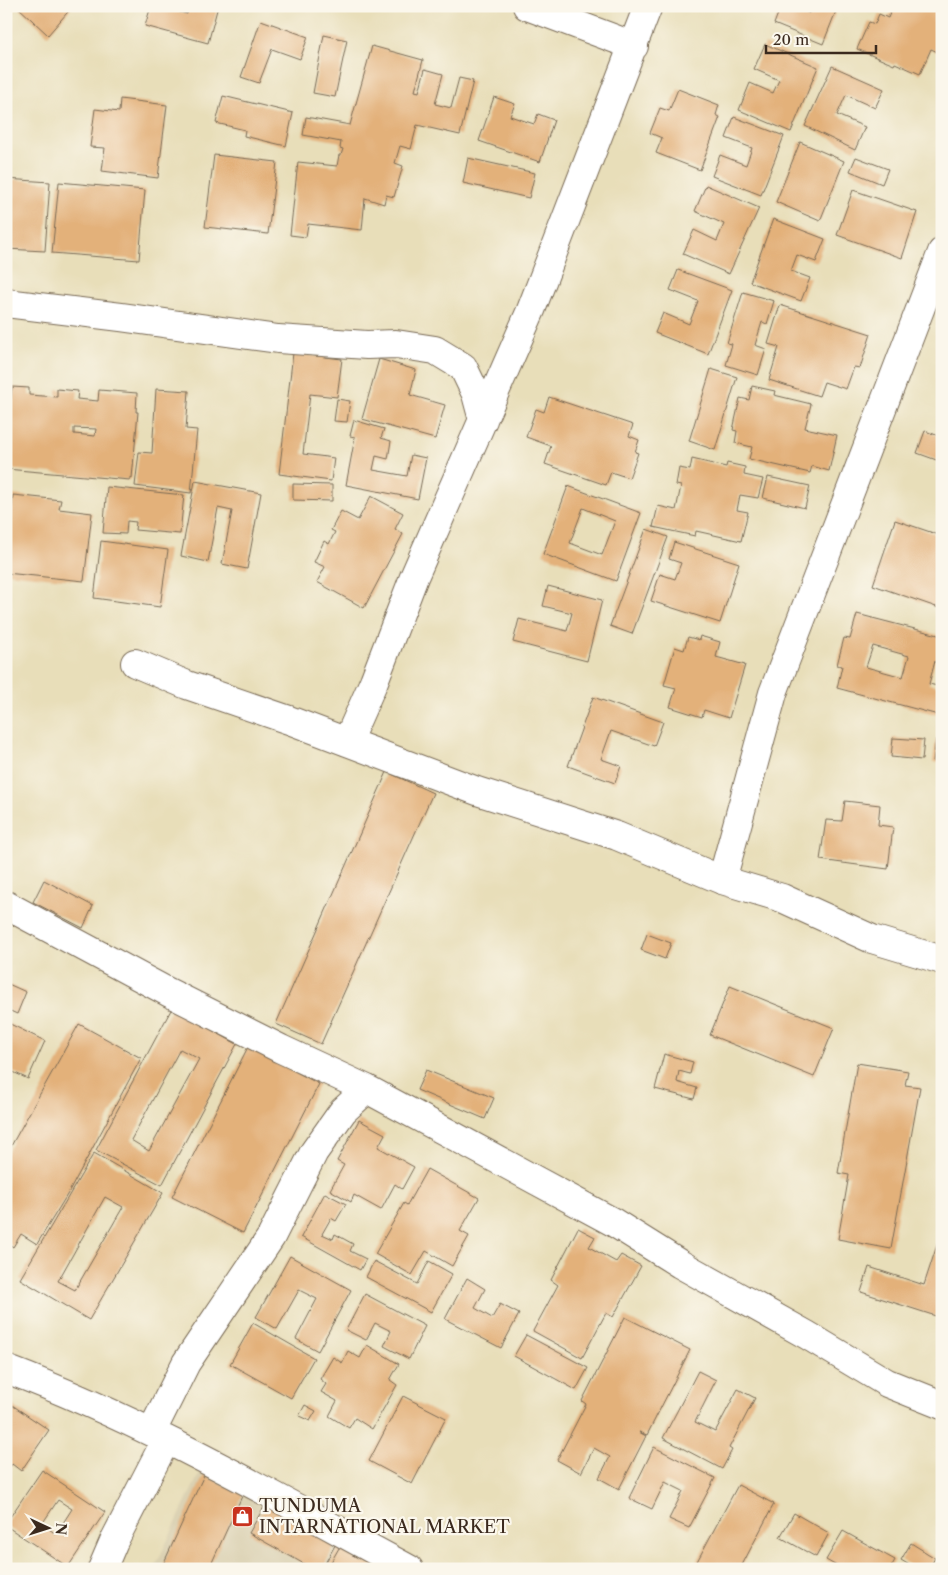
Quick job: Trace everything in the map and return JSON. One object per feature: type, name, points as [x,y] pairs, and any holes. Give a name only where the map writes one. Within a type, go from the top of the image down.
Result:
[{"type":"street","points":[[527,6],[634,46]]},
{"type":"street","points":[[347,742],[374,681],[414,577],[530,310],[648,6]]},
{"type":"street","points":[[722,880],[773,693],[942,252]]},
{"type":"street","points":[[6,303],[278,339],[367,345],[396,344],[435,350],[463,367],[476,394],[483,420]]},
{"type":"street","points":[[135,663],[187,685],[290,720],[477,792],[617,836],[722,880],[782,898],[872,939],[942,960]]},
{"type":"street","points":[[6,905],[177,996],[281,1049],[367,1089],[613,1222],[697,1274],[807,1335],[887,1383],[942,1405]]},
{"type":"street","points":[[102,1569],[159,1436],[186,1364],[271,1237],[314,1152],[343,1111],[367,1089]]},
{"type":"street","points":[[6,1369],[46,1384],[159,1436],[409,1569]]},
{"type":"shaded area","name":"TUNDUMA INTARNATIONAL MARKET","points":[[205,1462],[409,1569],[154,1569]]},
{"type":"building","points":[[17,6],[73,6],[48,35]]},
{"type":"building","points":[[151,6],[159,6],[187,14],[189,6],[218,6],[208,43],[145,26]]},
{"type":"building","points":[[781,6],[794,6],[809,13],[812,6],[838,6],[823,44],[774,24]]},
{"type":"building","points":[[893,6],[942,6],[942,54],[931,49],[920,74],[857,49],[869,22],[875,24],[879,14],[888,18]]},
{"type":"building","points":[[261,20],[308,37],[300,59],[272,49],[259,83],[241,77]]},
{"type":"building","points":[[324,35],[347,40],[335,97],[313,93]]},
{"type":"building","points":[[765,44],[818,67],[791,132],[739,110],[750,83],[773,93],[779,80],[754,69]]},
{"type":"building","points":[[372,46],[423,60],[415,91],[419,92],[425,69],[443,74],[435,104],[451,108],[459,78],[473,81],[460,135],[417,125],[411,149],[400,146],[395,163],[403,166],[394,197],[386,195],[384,204],[365,198],[362,230],[308,224],[306,237],[290,235],[298,162],[337,166],[339,155],[341,155],[343,149],[340,148],[341,142],[303,135],[306,117],[350,125]]},
{"type":"building","points":[[832,66],[884,89],[875,108],[846,95],[837,115],[865,127],[855,150],[805,126]]},
{"type":"building","points":[[678,89],[719,105],[716,115],[720,117],[700,170],[656,153],[662,138],[650,133],[660,108],[669,111]]},
{"type":"building","points":[[223,96],[293,113],[286,146],[244,136],[245,130],[216,123]]},
{"type":"building","points":[[494,97],[515,104],[510,116],[534,124],[538,114],[554,120],[540,162],[479,141]]},
{"type":"building","points":[[120,99],[167,105],[158,178],[102,171],[105,148],[90,147],[95,109],[119,112]]},
{"type":"building","points":[[734,117],[784,136],[761,195],[712,176],[720,155],[746,165],[752,148],[726,138]]},
{"type":"building","points":[[800,142],[844,161],[820,221],[776,202]]},
{"type":"building","points":[[214,155],[277,162],[268,234],[205,227]]},
{"type":"building","points":[[856,157],[888,169],[882,184],[850,171]]},
{"type":"building","points":[[468,158],[535,173],[529,198],[463,183]]},
{"type":"building","points":[[6,179],[50,182],[45,251],[6,249]]},
{"type":"building","points":[[59,182],[145,190],[139,260],[52,253]]},
{"type":"building","points":[[706,185],[759,208],[729,274],[683,254],[694,230],[717,241],[724,224],[695,211]]},
{"type":"building","points":[[853,190],[917,212],[902,258],[837,235]]},
{"type":"building","points":[[773,219],[825,239],[816,262],[797,255],[791,271],[810,278],[801,301],[750,282]]},
{"type":"building","points":[[678,270],[732,290],[708,354],[655,333],[663,313],[689,324],[698,301],[670,290]]},
{"type":"building","points":[[743,292],[774,301],[767,324],[762,322],[755,345],[766,349],[758,375],[726,365],[732,344],[727,343]]},
{"type":"building","points":[[780,305],[871,334],[860,368],[854,367],[846,389],[824,382],[819,396],[769,380],[779,347],[768,344]]},
{"type":"building","points":[[293,353],[342,359],[337,397],[310,394],[303,454],[334,458],[331,481],[279,474]]},
{"type":"building","points":[[379,359],[416,370],[410,395],[445,405],[435,439],[362,419]]},
{"type":"building","points":[[711,369],[737,377],[715,450],[689,441]]},
{"type":"building","points":[[752,386],[775,391],[774,395],[811,404],[805,428],[837,435],[829,471],[812,466],[810,473],[749,459],[752,447],[735,443],[737,431],[733,430],[740,398],[749,400]]},
{"type":"building","points":[[12,387],[29,388],[29,395],[57,397],[57,389],[78,391],[77,399],[98,401],[99,390],[137,393],[136,412],[138,412],[132,478],[130,477],[130,480],[6,469],[6,414],[9,414]],"holes":[[[74,428],[96,429],[95,436],[74,434]]]},
{"type":"building","points":[[156,389],[189,391],[186,429],[197,430],[191,493],[135,486],[139,452],[152,453]]},
{"type":"building","points":[[549,397],[633,425],[629,436],[639,440],[635,452],[638,453],[629,478],[611,472],[606,485],[545,464],[551,446],[526,437],[536,409],[544,412]]},
{"type":"building","points":[[337,399],[350,401],[347,422],[334,421]]},
{"type":"building","points":[[354,420],[384,429],[381,438],[391,441],[388,459],[376,456],[373,470],[407,476],[411,455],[426,458],[418,499],[346,485],[355,437],[350,436]]},
{"type":"building","points":[[925,431],[942,437],[942,462],[917,453]]},
{"type":"building","points":[[692,459],[726,467],[727,463],[745,467],[744,475],[763,479],[758,498],[740,495],[737,510],[748,512],[741,541],[696,531],[695,536],[653,527],[658,506],[676,510],[681,486],[676,485],[679,468],[690,470]]},
{"type":"building","points":[[768,477],[810,486],[805,508],[763,498]]},
{"type":"building","points":[[195,481],[261,493],[247,569],[222,564],[232,511],[218,508],[208,562],[181,556]]},
{"type":"building","points":[[293,484],[332,485],[332,501],[293,500]]},
{"type":"building","points":[[568,486],[641,513],[616,581],[543,554]],"holes":[[[583,508],[615,521],[602,555],[570,543]]]},
{"type":"building","points":[[107,487],[184,495],[180,534],[135,530],[136,522],[127,521],[126,534],[103,533]]},
{"type":"building","points":[[13,495],[61,500],[59,509],[92,513],[84,581],[6,573],[6,555]]},
{"type":"building","points":[[371,496],[403,513],[395,529],[403,534],[364,608],[317,582],[325,567],[314,562],[324,541],[329,544],[335,532],[331,530],[341,511],[358,520]]},
{"type":"building","points":[[895,520],[942,536],[942,609],[873,585]]},
{"type":"building","points":[[646,529],[668,537],[632,634],[610,626]]},
{"type":"building","points":[[101,541],[168,550],[160,607],[94,598]]},
{"type":"building","points":[[674,542],[739,563],[720,623],[651,601],[660,574],[675,579],[681,563],[669,559]]},
{"type":"building","points":[[548,586],[602,600],[587,661],[513,642],[519,619],[567,631],[572,613],[543,606]]},
{"type":"building","points":[[857,614],[942,636],[942,663],[935,661],[929,684],[942,687],[942,716],[837,688],[842,666],[837,665],[844,638],[850,639]],"holes":[[[873,646],[909,656],[903,677],[866,667]]]},
{"type":"building","points":[[700,636],[720,642],[716,657],[745,665],[729,718],[704,710],[702,717],[670,707],[676,688],[664,685],[675,647],[684,650],[688,637],[699,640]]},
{"type":"building","points":[[593,697],[663,722],[654,746],[611,731],[601,759],[621,766],[615,783],[568,766]]},
{"type":"building","points":[[893,738],[924,740],[922,760],[891,757]]},
{"type":"building","points":[[936,739],[942,740],[942,763],[933,762]]},
{"type":"building","points":[[387,772],[433,793],[321,1044],[276,1024]]},
{"type":"building","points":[[845,801],[880,805],[878,825],[893,827],[888,869],[820,860],[826,820],[842,821]]},
{"type":"building","points":[[44,880],[93,906],[83,928],[33,902]]},
{"type":"building","points":[[647,934],[671,943],[665,959],[641,950]]},
{"type":"building","points":[[6,983],[26,992],[17,1014],[6,1009]]},
{"type":"building","points":[[730,986],[834,1028],[814,1077],[710,1035]]},
{"type":"building","points":[[172,1008],[237,1044],[162,1185],[96,1150]],"holes":[[[180,1049],[199,1059],[149,1151],[131,1140]]]},
{"type":"building","points":[[6,1022],[45,1041],[28,1079],[11,1071],[6,1081]]},
{"type":"building","points":[[79,1024],[141,1058],[70,1190],[37,1244],[21,1234],[13,1247],[6,1242],[6,1155]]},
{"type":"building","points":[[248,1047],[319,1084],[243,1233],[172,1197]]},
{"type":"building","points":[[664,1054],[693,1062],[690,1074],[679,1071],[677,1082],[697,1088],[694,1099],[655,1089]]},
{"type":"building","points":[[857,1063],[908,1071],[905,1085],[920,1087],[891,1249],[838,1239],[849,1175],[838,1173]]},
{"type":"building","points":[[426,1070],[494,1098],[485,1119],[417,1090]]},
{"type":"building","points":[[359,1120],[385,1134],[378,1147],[414,1167],[402,1189],[395,1184],[381,1210],[354,1195],[351,1202],[330,1190],[344,1165],[337,1161]]},
{"type":"building","points":[[94,1153],[163,1193],[89,1320],[20,1279]],"holes":[[[105,1197],[123,1207],[75,1290],[58,1281]]]},
{"type":"building","points":[[427,1169],[479,1198],[460,1231],[469,1236],[452,1266],[426,1251],[412,1275],[375,1254],[404,1203],[407,1205]]},
{"type":"building","points":[[325,1193],[346,1204],[336,1221],[331,1218],[322,1234],[333,1239],[335,1234],[353,1244],[350,1251],[366,1259],[360,1270],[301,1237]]},
{"type":"building","points":[[578,1228],[595,1237],[589,1247],[616,1262],[621,1255],[641,1266],[613,1317],[606,1313],[582,1358],[533,1331],[558,1285],[551,1280]]},
{"type":"building","points":[[942,1230],[942,1318],[861,1292],[869,1267],[924,1285]]},
{"type":"building","points":[[290,1256],[351,1290],[318,1351],[296,1339],[317,1299],[299,1290],[277,1329],[256,1317]]},
{"type":"building","points":[[374,1261],[417,1284],[429,1261],[452,1274],[431,1312],[366,1277]]},
{"type":"building","points":[[467,1278],[485,1289],[475,1308],[492,1318],[500,1304],[519,1314],[501,1348],[445,1319]]},
{"type":"building","points":[[365,1294],[425,1326],[409,1359],[384,1346],[391,1331],[375,1323],[366,1340],[346,1330]]},
{"type":"building","points":[[625,1317],[690,1350],[647,1435],[639,1432],[646,1436],[619,1489],[599,1478],[610,1457],[594,1448],[581,1473],[557,1460],[586,1404],[582,1401]]},
{"type":"building","points":[[253,1323],[314,1358],[291,1398],[230,1364]]},
{"type":"building","points":[[526,1335],[588,1368],[576,1390],[514,1356]]},
{"type":"building","points":[[367,1345],[399,1364],[390,1380],[397,1385],[372,1429],[355,1418],[349,1428],[329,1416],[337,1401],[321,1392],[326,1384],[320,1379],[333,1357],[342,1363],[348,1351],[360,1358]]},
{"type":"building","points":[[698,1371],[716,1380],[695,1422],[715,1432],[738,1389],[755,1398],[729,1448],[732,1450],[722,1469],[663,1438]]},
{"type":"building","points":[[403,1396],[446,1418],[412,1484],[369,1461]]},
{"type":"building","points":[[6,1401],[49,1430],[21,1471],[12,1464],[6,1472]]},
{"type":"building","points":[[305,1405],[316,1411],[310,1421],[299,1416]]},
{"type":"building","points":[[654,1447],[715,1478],[689,1528],[669,1519],[683,1491],[665,1482],[652,1509],[629,1498]]},
{"type":"building","points":[[42,1470],[105,1512],[68,1567],[6,1526],[6,1523]],"holes":[[[58,1500],[72,1509],[56,1534],[42,1524]]]},
{"type":"building","points":[[204,1475],[243,1494],[209,1569],[161,1569]]},
{"type":"building","points":[[738,1485],[774,1504],[740,1569],[693,1569]]},
{"type":"building","points":[[268,1500],[339,1538],[322,1569],[313,1569],[249,1533]]},
{"type":"building","points":[[794,1513],[829,1533],[816,1557],[780,1537]]},
{"type":"building","points":[[843,1531],[895,1560],[890,1569],[842,1569],[826,1560]]},
{"type":"building","points":[[343,1541],[390,1569],[327,1569]]},
{"type":"building","points":[[911,1543],[935,1558],[929,1569],[916,1569],[901,1560]]},
{"type":"place","name":"TUNDUMA INTARNATIONAL MARKET","points":[[243,1516]]}]
